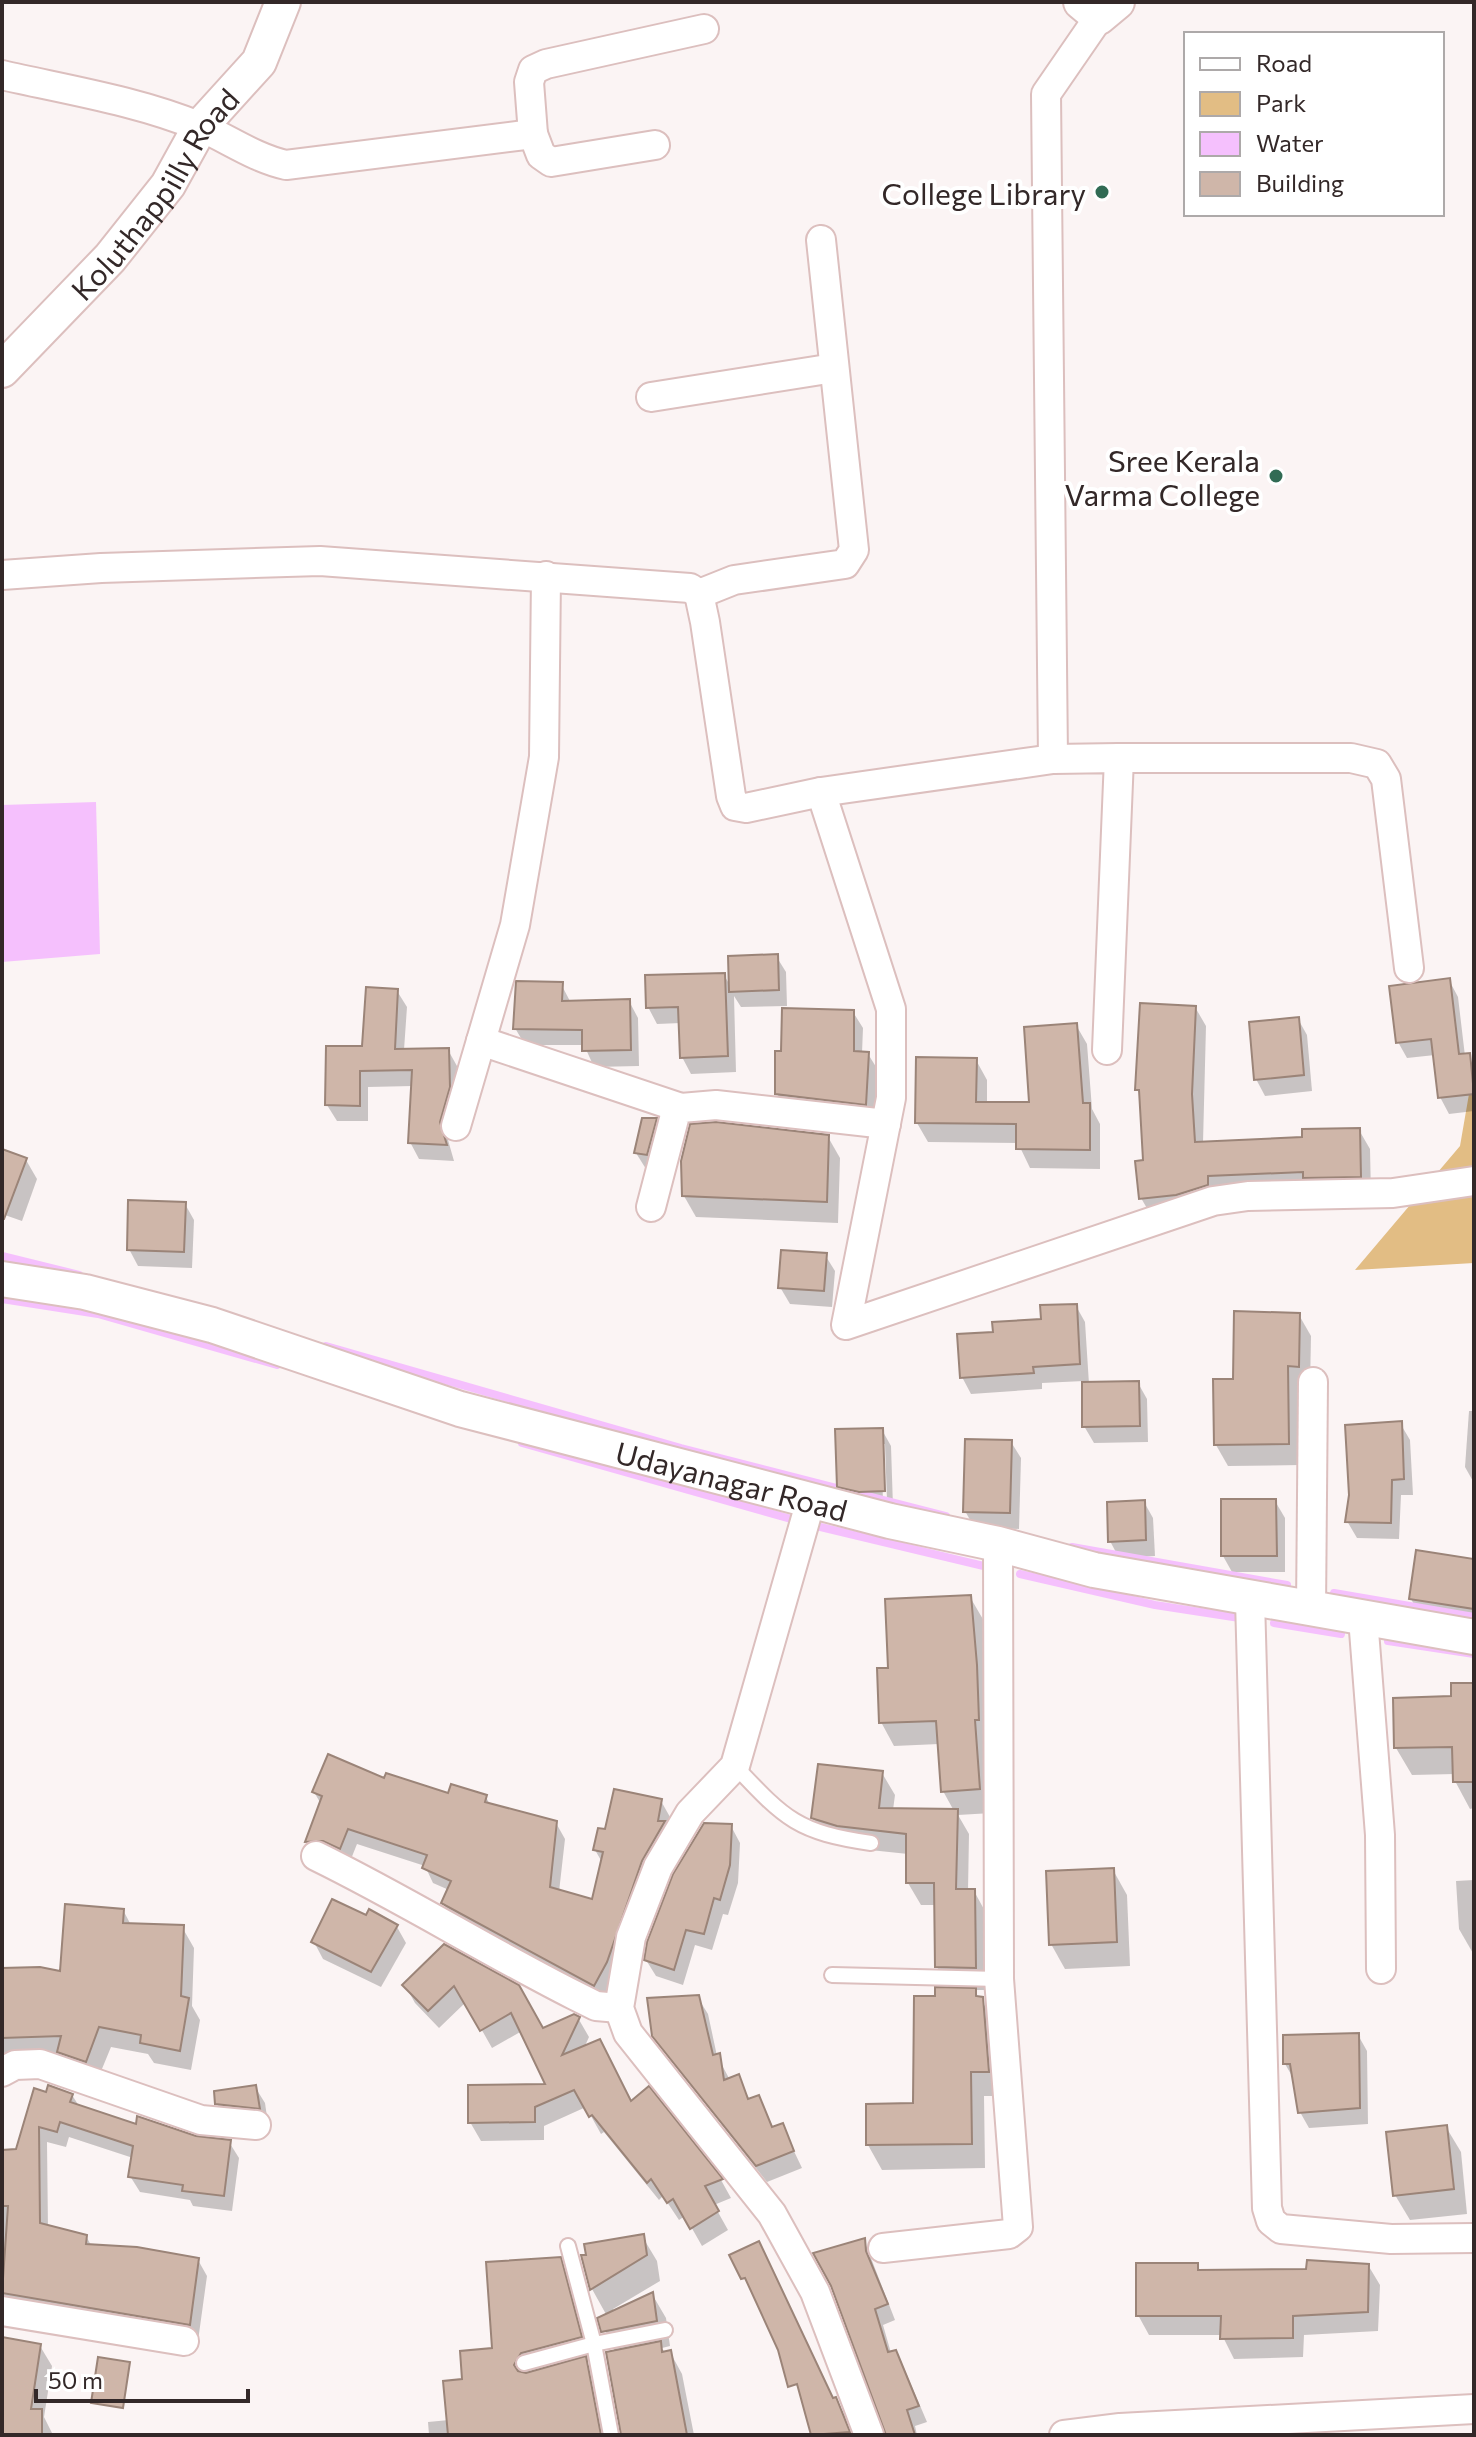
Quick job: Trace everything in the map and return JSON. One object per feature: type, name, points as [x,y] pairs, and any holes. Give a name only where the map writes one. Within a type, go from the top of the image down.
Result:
[{"type":"street","name":"Koluthappilly Road","points":[[2,370],[129,234],[168,185],[200,127],[259,62],[283,2]]},
{"type":"street","points":[[1053,759],[1046,94],[1099,7]]},
{"type":"street","points":[[655,145],[551,162],[541,155],[533,134],[529,82],[533,70],[546,64],[704,29]]},
{"type":"street","points":[[2,75],[120,101],[200,127],[267,161],[286,165],[533,134]]},
{"type":"street","points":[[699,594],[721,583],[845,564],[851,559],[854,550],[821,240]]},
{"type":"street","points":[[651,397],[834,368]]},
{"type":"street","points":[[2,575],[101,568],[320,561],[676,584],[699,594]]},
{"type":"street","points":[[456,1126],[515,925],[544,757],[546,576]]},
{"type":"street","points":[[699,594],[735,806],[756,807],[821,792],[1053,759],[1351,758],[1377,764],[1386,779],[1409,968]]},
{"type":"street","points":[[1107,1050],[1119,758]]},
{"type":"street","points":[[821,792],[891,1009],[891,1098],[846,1325],[1213,1201],[1248,1196],[1393,1193],[1474,1181]]},
{"type":"street","points":[[481,1041],[681,1108],[716,1105],[886,1124]]},
{"type":"street","points":[[651,1207],[675,1115],[681,1108]]},
{"type":"street","name":"Udayanagar Road","points":[[2,1279],[85,1292],[212,1325],[460,1409],[890,1521],[998,1544],[1094,1570],[1250,1600],[1474,1637]]},
{"type":"street","points":[[1311,1610],[1313,1382]]},
{"type":"street","points":[[811,1500],[735,1766],[690,1813],[658,1867],[631,1937],[619,2008],[628,2033],[772,2214],[815,2292],[869,2435]]},
{"type":"street","points":[[883,2248],[1009,2234],[1018,2227],[999,1979],[998,1544]]},
{"type":"street","points":[[1250,1600],[1267,2208],[1271,2221],[1281,2229],[1391,2239],[1474,2238]]},
{"type":"street","points":[[1363,1618],[1380,1835],[1381,1969]]},
{"type":"street","points":[[316,1856],[380,1887],[516,1966],[596,2006],[619,2008]]},
{"type":"street","points":[[2,2072],[15,2065],[40,2064],[201,2120],[256,2125]]},
{"type":"street","points":[[2,2311],[184,2341]]},
{"type":"street","points":[[1064,2435],[1135,2427],[1474,2409]]},
{"type":"lane","points":[[735,1766],[762,1795],[804,1828],[824,1836],[871,1843]]},
{"type":"lane","points":[[832,1975],[999,1979]]},
{"type":"lane","points":[[568,2246],[594,2344],[611,2435]]},
{"type":"lane","points":[[524,2363],[594,2344],[665,2330]]},
{"type":"green space","points":[[1474,1065],[1474,1263],[1355,1270],[1460,1146]]},
{"type":"water","points":[[96,802],[100,954],[2,962],[2,805]]},
{"type":"building","points":[[778,954],[779,990],[729,992],[728,956]]},
{"type":"building","points":[[725,973],[728,1056],[680,1058],[678,1007],[646,1008],[645,975]]},
{"type":"building","points":[[1450,978],[1459,1054],[1470,1053],[1474,1094],[1438,1098],[1431,1039],[1396,1043],[1389,986]]},
{"type":"building","points":[[516,981],[563,982],[562,1001],[630,999],[631,1050],[582,1051],[582,1030],[513,1029]]},
{"type":"building","points":[[366,987],[398,989],[395,1049],[449,1048],[450,1087],[440,1122],[447,1145],[408,1143],[412,1070],[360,1071],[360,1106],[325,1105],[326,1046],[362,1046]]},
{"type":"building","points":[[1140,1003],[1196,1006],[1192,1094],[1195,1142],[1302,1137],[1302,1129],[1360,1128],[1361,1177],[1303,1178],[1303,1172],[1208,1176],[1208,1185],[1176,1195],[1139,1199],[1135,1161],[1143,1160],[1139,1090],[1135,1090]]},
{"type":"building","points":[[782,1008],[854,1010],[854,1051],[869,1052],[866,1105],[775,1094],[775,1051],[781,1051]]},
{"type":"building","points":[[1299,1017],[1304,1075],[1254,1080],[1249,1022]]},
{"type":"building","points":[[1077,1023],[1083,1103],[1090,1103],[1090,1150],[1016,1149],[1016,1124],[915,1123],[916,1057],[977,1058],[976,1102],[1029,1102],[1024,1027]]},
{"type":"building","points":[[642,1118],[657,1118],[647,1155],[634,1153]]},
{"type":"building","points":[[716,1122],[829,1135],[827,1202],[682,1196],[681,1161],[690,1124]]},
{"type":"building","points":[[2,1149],[27,1158],[4,1219],[2,1219]]},
{"type":"building","points":[[128,1200],[186,1202],[184,1252],[127,1250]]},
{"type":"building","points":[[781,1250],[827,1253],[824,1291],[778,1288]]},
{"type":"building","points":[[1077,1304],[1080,1364],[1033,1367],[1034,1373],[960,1378],[957,1334],[993,1332],[992,1322],[1041,1319],[1040,1305]]},
{"type":"building","points":[[1234,1311],[1300,1313],[1299,1367],[1288,1366],[1289,1444],[1214,1445],[1213,1379],[1233,1379]]},
{"type":"building","points":[[1139,1381],[1140,1426],[1082,1427],[1082,1382]]},
{"type":"building","points":[[1402,1421],[1404,1479],[1392,1480],[1391,1523],[1345,1522],[1349,1495],[1345,1425]]},
{"type":"building","points":[[883,1428],[885,1491],[859,1492],[837,1487],[835,1429]]},
{"type":"building","points":[[965,1439],[1012,1440],[1010,1513],[963,1512]]},
{"type":"building","points":[[1221,1499],[1276,1499],[1277,1556],[1221,1556]]},
{"type":"building","points":[[1145,1500],[1146,1540],[1108,1542],[1107,1502]]},
{"type":"building","points":[[1416,1550],[1474,1559],[1474,1609],[1409,1599]]},
{"type":"building","points":[[971,1595],[977,1665],[979,1720],[975,1720],[980,1789],[941,1792],[936,1721],[879,1723],[877,1668],[888,1668],[885,1599]]},
{"type":"building","points":[[1451,1683],[1474,1683],[1474,1782],[1453,1782],[1452,1747],[1394,1748],[1393,1698],[1451,1696]]},
{"type":"building","points":[[328,1754],[384,1778],[386,1773],[448,1793],[451,1784],[487,1795],[485,1802],[557,1821],[550,1887],[592,1899],[603,1852],[593,1850],[598,1828],[605,1829],[614,1789],[662,1799],[658,1821],[665,1821],[642,1861],[607,1962],[594,1986],[441,1903],[451,1881],[422,1868],[427,1855],[348,1829],[340,1849],[323,1841],[305,1842],[322,1796],[312,1792]]},
{"type":"building","points":[[818,1764],[883,1771],[879,1808],[958,1809],[956,1889],[975,1889],[976,1968],[935,1967],[934,1883],[906,1883],[906,1834],[837,1826],[811,1818]]},
{"type":"building","points":[[704,1823],[732,1824],[730,1865],[720,1900],[714,1898],[704,1934],[686,1930],[674,1970],[644,1960],[647,1942],[673,1874]]},
{"type":"building","points":[[1114,1868],[1117,1942],[1049,1945],[1046,1871]]},
{"type":"building","points":[[332,1899],[366,1915],[369,1909],[398,1925],[371,1972],[311,1942]]},
{"type":"building","points":[[65,1904],[124,1909],[123,1923],[184,1925],[181,1996],[189,1998],[180,2051],[140,2043],[141,2035],[99,2027],[86,2062],[57,2052],[61,2036],[2,2038],[2,1968],[40,1967],[60,1971]]},
{"type":"building","points":[[444,1944],[519,1985],[543,2028],[574,2014],[580,2017],[562,2055],[600,2039],[631,2101],[649,2086],[723,2179],[705,2186],[719,2211],[690,2229],[673,2199],[667,2203],[651,2179],[647,2183],[592,2115],[589,2117],[574,2090],[535,2107],[535,2122],[468,2123],[468,2085],[545,2084],[511,2013],[480,2031],[454,1986],[428,2011],[402,1985]]},
{"type":"building","points":[[935,1987],[976,1988],[976,1996],[983,1997],[989,2072],[971,2072],[972,2144],[866,2145],[866,2104],[913,2103],[914,1996],[935,1996]]},
{"type":"building","points":[[699,1995],[713,2055],[720,2053],[724,2080],[739,2074],[748,2099],[759,2095],[772,2127],[783,2123],[794,2151],[756,2166],[652,2036],[647,1998]]},
{"type":"building","points":[[1359,2033],[1360,2108],[1298,2113],[1290,2064],[1283,2064],[1283,2035]]},
{"type":"building","points":[[48,2085],[73,2094],[70,2102],[136,2124],[137,2116],[196,2136],[231,2140],[224,2196],[182,2191],[183,2185],[128,2177],[133,2146],[60,2122],[57,2132],[39,2127],[40,2223],[87,2235],[86,2244],[137,2247],[199,2258],[190,2325],[2,2293],[8,2206],[2,2206],[2,2150],[16,2149],[34,2088],[46,2092]]},
{"type":"building","points":[[256,2085],[260,2109],[215,2104],[214,2091]]},
{"type":"building","points":[[1447,2125],[1454,2189],[1393,2196],[1386,2132]]},
{"type":"building","points":[[644,2234],[647,2255],[590,2290],[581,2255],[586,2255],[584,2244]]},
{"type":"building","points":[[865,2238],[866,2251],[888,2304],[875,2309],[888,2352],[896,2350],[919,2406],[907,2410],[915,2435],[886,2435],[831,2286],[813,2253]]},
{"type":"building","points":[[759,2241],[833,2398],[836,2397],[850,2432],[811,2435],[797,2384],[788,2387],[778,2350],[745,2278],[741,2279],[729,2255]]},
{"type":"building","points":[[561,2257],[582,2337],[521,2353],[514,2365],[518,2371],[526,2373],[586,2356],[601,2435],[448,2435],[443,2381],[462,2379],[460,2351],[492,2348],[486,2262]]},
{"type":"building","points":[[1307,2260],[1369,2264],[1368,2312],[1293,2316],[1293,2338],[1220,2339],[1221,2316],[1136,2316],[1136,2263],[1198,2263],[1198,2270],[1306,2269]]},
{"type":"building","points":[[653,2292],[657,2321],[601,2332],[597,2318]]},
{"type":"building","points":[[2,2337],[41,2344],[31,2409],[42,2409],[42,2435],[2,2435]]},
{"type":"building","points":[[661,2341],[662,2352],[671,2350],[687,2435],[621,2435],[606,2352]]},
{"type":"building","points":[[98,2357],[130,2362],[123,2408],[91,2403]]},
{"type":"waterway","points":[[2,1256],[79,1275]]},
{"type":"waterway","points":[[2,1299],[98,1314],[277,1365]]},
{"type":"waterway","points":[[326,1346],[681,1448],[946,1516]]},
{"type":"waterway","points":[[522,1443],[798,1521]]},
{"type":"waterway","points":[[808,1524],[992,1568]]},
{"type":"waterway","points":[[1072,1547],[1287,1585]]},
{"type":"waterway","points":[[1020,1574],[1155,1605],[1246,1619]]},
{"type":"waterway","points":[[1334,1593],[1474,1617]]},
{"type":"waterway","points":[[1274,1623],[1341,1634]]},
{"type":"waterway","points":[[1388,1641],[1474,1654]]},
{"type":"place","name":"College Library","points":[[1102,192]]},
{"type":"place","name":"Sree Kerala Varma College","points":[[1276,476]]}]
